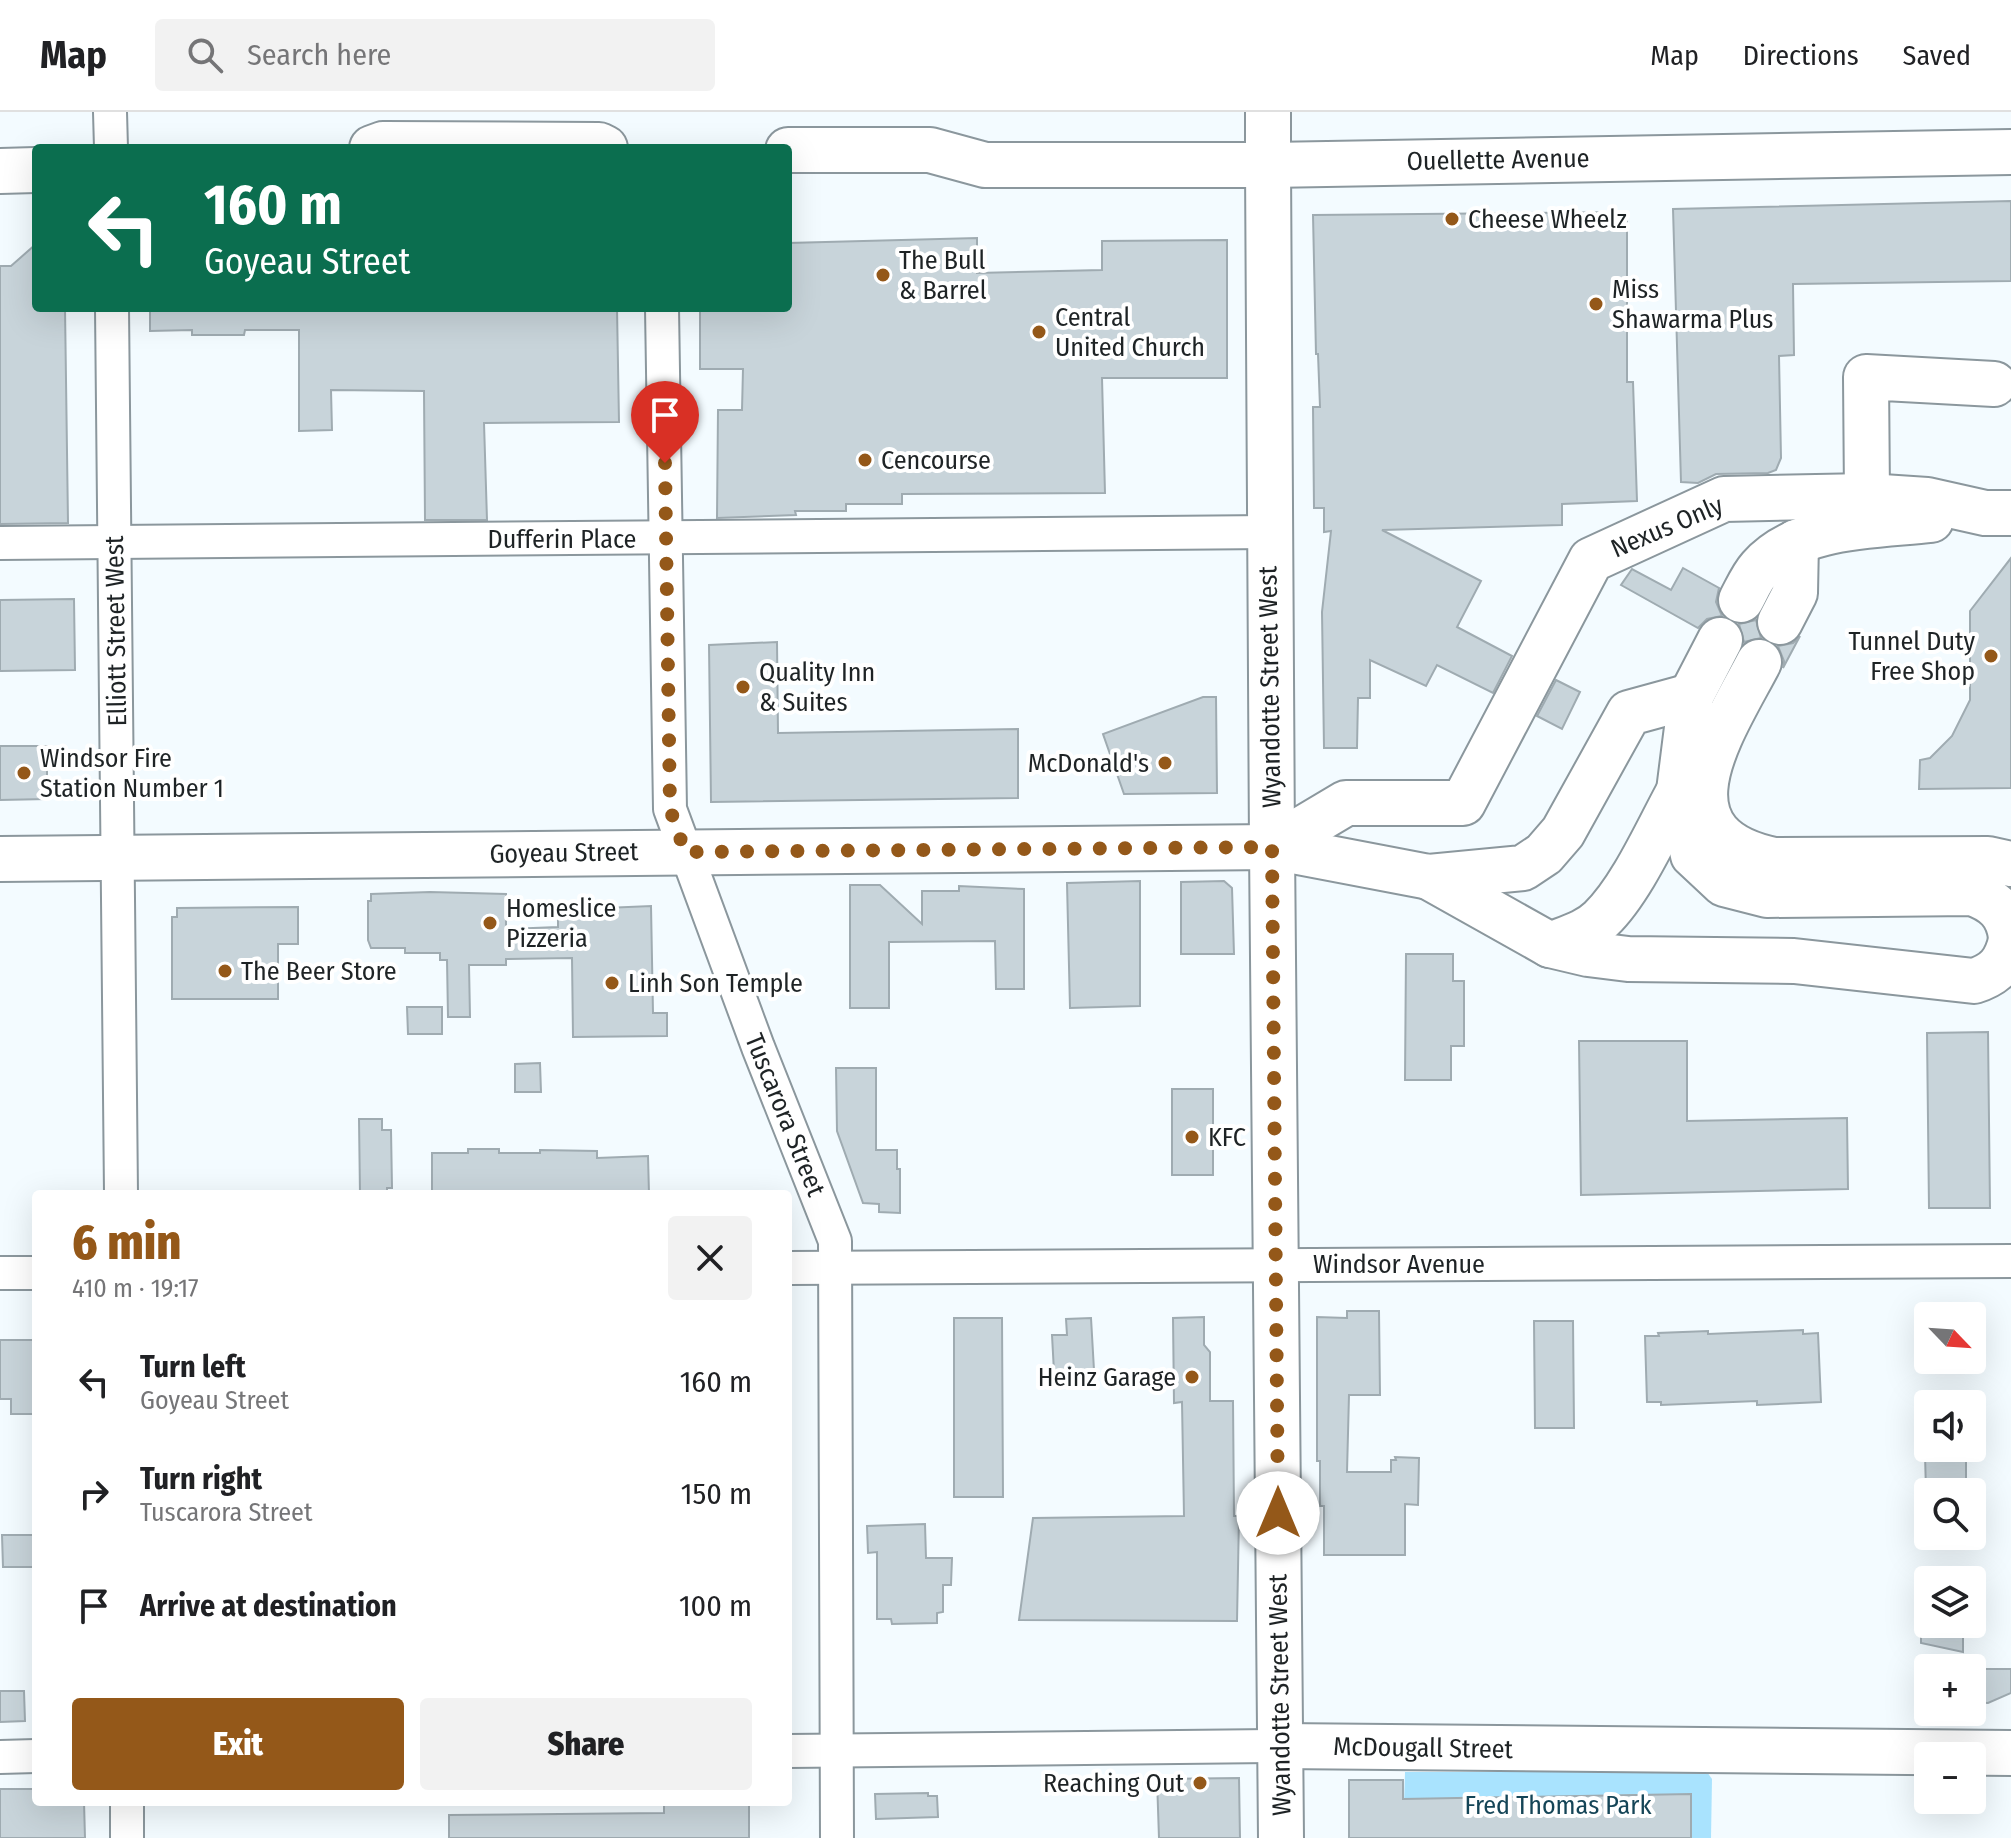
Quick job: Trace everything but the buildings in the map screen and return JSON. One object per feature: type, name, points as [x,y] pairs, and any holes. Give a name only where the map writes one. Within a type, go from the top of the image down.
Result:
[{"type":"main road","name":"Wyandotte Street West","points":[[1268,112],[1281,1838]]},
{"type":"main road","name":"Ouellette Avenue","points":[[792,150],[930,150],[985,165],[1268,165],[2011,152]]},
{"type":"main road","name":"Ouellette Avenue","points":[[792,180],[928,181],[985,165]]},
{"type":"main road","points":[[0,171],[32,170]]},
{"type":"main road","points":[[1867,496],[1866,377],[1994,384]]},
{"type":"main road","name":"Nexus Only","points":[[1272,847],[1346,803],[1463,803],[1591,560],[1724,499],[1867,496],[1927,500],[1998,513]]},
{"type":"main road","points":[[1741,600],[1760,568],[1796,542],[1824,533],[1998,513]]},
{"type":"main road","points":[[1780,622],[1795,593],[1796,542]]},
{"type":"main road","points":[[1429,877],[1550,945],[1611,958],[1794,961],[1974,981],[1990,976],[2002,964],[2011,939],[2007,919],[1986,898],[1972,893],[1767,895],[1724,884],[1693,855],[1679,791],[1691,696],[1720,640]]},
{"type":"main road","points":[[1759,662],[1711,755],[1704,800],[1714,832],[1749,855],[1774,860],[1988,859],[2011,864]]},
{"type":"main road","points":[[1429,877],[1523,868],[1534,861],[1563,832],[1629,713],[1691,696]]},
{"type":"main road","points":[[1550,945],[1583,932],[1600,921],[1623,889],[1679,791]]},
{"type":"main road","name":"Goyeau Street","points":[[0,859],[1272,847],[1429,877]]},
{"type":"main road","name":"McDougall Street","points":[[1280,1746],[2011,1753]]},
{"type":"street","points":[[110,112],[111,144]]},
{"type":"street","name":"Elliott Street West","points":[[112,312],[121,1190]]},
{"type":"street","name":"Tuscarora Street","points":[[662,312],[670,809],[758,1047],[835,1241],[837,1838]]},
{"type":"street","name":"Dufferin Place","points":[[0,543],[1269,532]]},
{"type":"street","name":"Windsor Avenue","points":[[792,1268],[2011,1261]]},
{"type":"street","points":[[0,1273],[32,1273]]},
{"type":"street","name":"McDougall Street","points":[[792,1751],[1280,1746]]},
{"type":"street","points":[[0,1757],[32,1756]]},
{"type":"street","points":[[127,1806],[127,1838]]},
{"type":"green space","name":"Fred Thomas Park","points":[[1405,1772],[1707,1772],[1712,1779],[1711,1838],[1403,1838]]},
{"type":"place","name":"Cheese Wheelz","points":[[1452,219]]},
{"type":"place","name":"The Bull & Barrel","points":[[883,275]]},
{"type":"place","name":"Miss Shawarma Plus","points":[[1596,304]]},
{"type":"place","name":"Central United Church","points":[[1039,332]]},
{"type":"place","name":"Cencourse","points":[[865,460]]},
{"type":"place","name":"Tunnel Duty Free Shop","points":[[1991,656]]},
{"type":"place","name":"Quality Inn & Suites","points":[[743,687]]},
{"type":"place","name":"McDonald's","points":[[1165,763]]},
{"type":"place","name":"Windsor Fire Station Number 1","points":[[24,773]]},
{"type":"place","name":"Homeslice Pizzeria","points":[[490,923]]},
{"type":"place","name":"The Beer Store","points":[[225,971]]},
{"type":"place","name":"Linh Son Temple","points":[[612,983]]},
{"type":"place","name":"KFC","points":[[1192,1137]]},
{"type":"place","name":"Heinz Garage","points":[[1192,1377]]},
{"type":"place","name":"Reaching Out","points":[[1200,1783]]},
{"type":"route","points":[[665,463],[670,809],[685,852],[1272,847],[1278,1513]]}]
